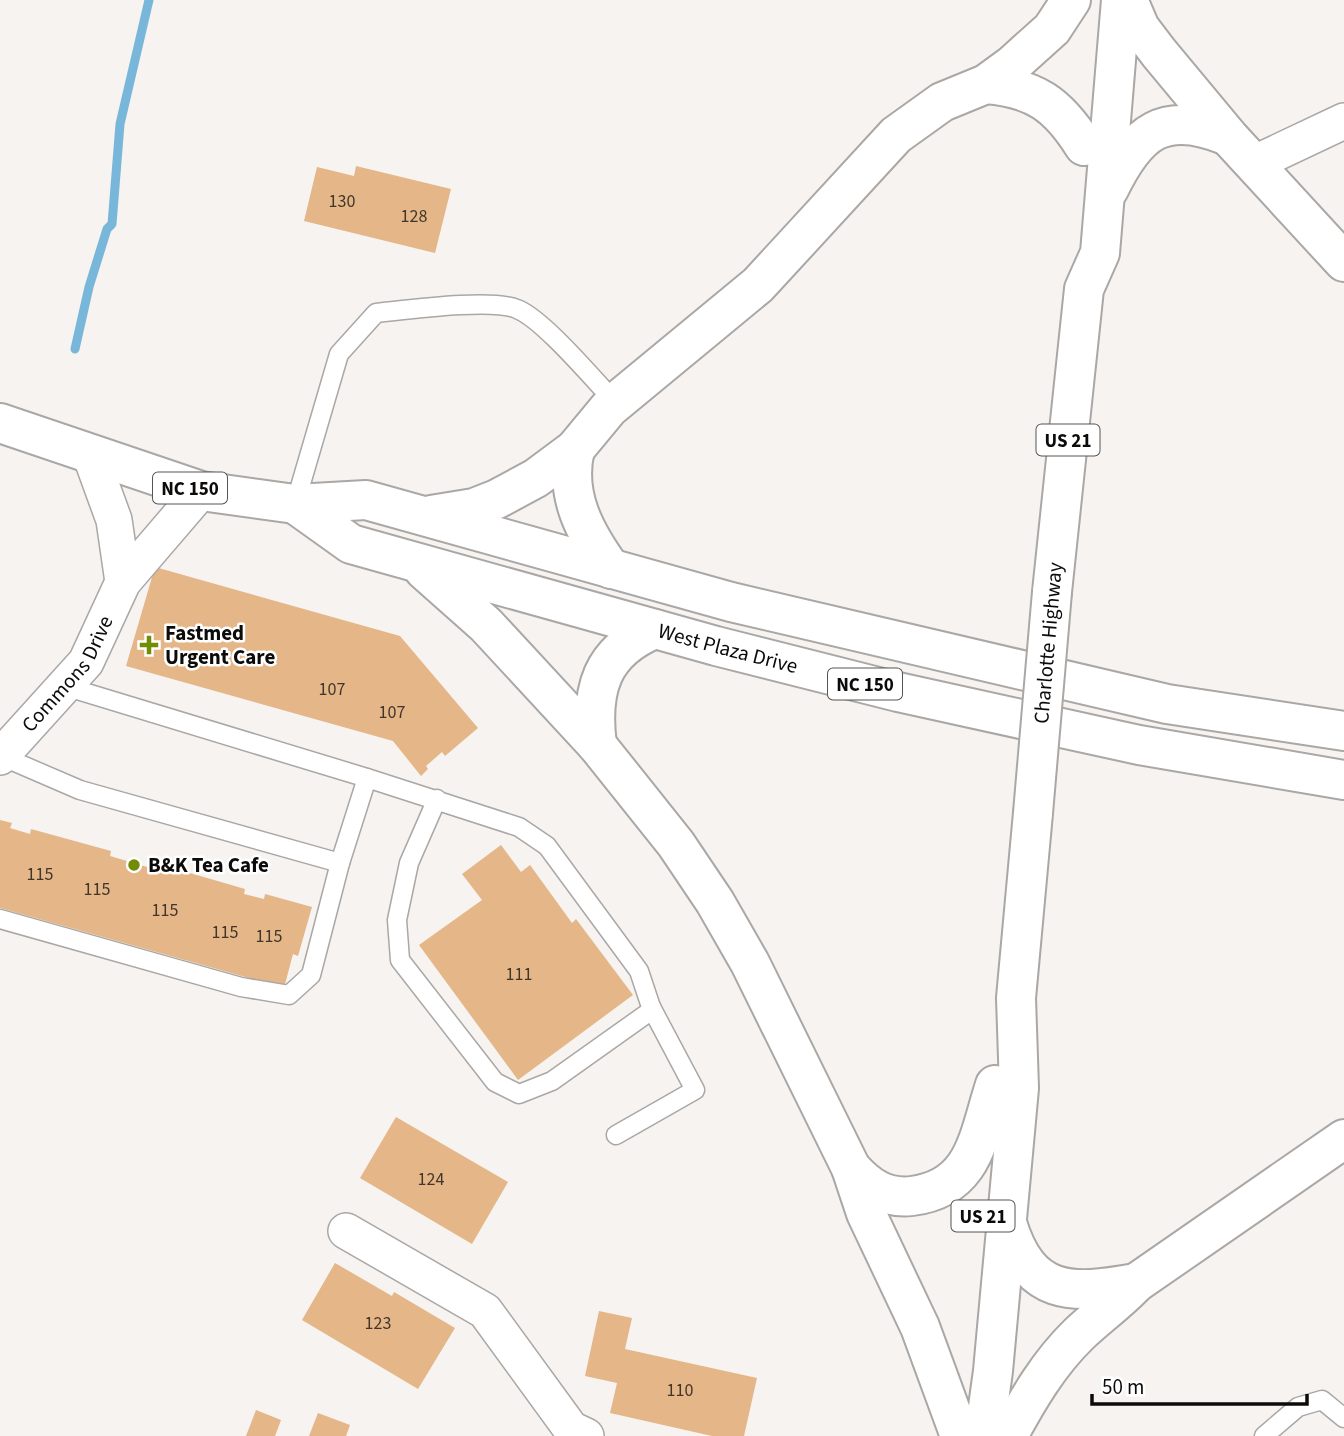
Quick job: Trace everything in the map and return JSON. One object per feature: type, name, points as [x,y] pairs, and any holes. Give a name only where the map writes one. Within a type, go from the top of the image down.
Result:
[{"type":"main road","points":[[422,516],[451,514],[497,499],[536,478],[575,449],[615,402],[758,285],[896,135],[942,102],[986,84],[1052,29],[1071,0]]},
{"type":"main road","name":"Charlotte Highway","points":[[984,1436],[1019,1088],[1016,998],[1032,813],[1084,289],[1076,249],[1098,0]]},
{"type":"main road","name":"Charlotte Highway","points":[[1084,289],[1100,253],[1121,0]]},
{"type":"main road","points":[[1128,0],[1140,28],[1228,136],[1344,262]]},
{"type":"main road","points":[[986,84],[1018,89],[1040,98],[1069,122],[1084,146]]},
{"type":"main road","points":[[1105,197],[1129,150],[1152,132],[1165,127],[1197,125],[1228,136]]},
{"type":"main road","name":"West Plaza Drive","points":[[0,423],[201,491],[295,504],[366,500],[731,602],[1167,704],[1344,731]]},
{"type":"main road","points":[[575,449],[571,465],[574,498],[590,540],[611,569]]},
{"type":"main road","name":"West Plaza Drive","points":[[295,504],[351,544],[655,629],[898,692],[1139,745],[1344,780]]},
{"type":"main road","points":[[414,562],[485,625],[597,745],[676,845],[715,902],[756,974],[851,1168],[866,1213],[920,1327],[961,1436]]},
{"type":"main road","points":[[597,745],[594,721],[601,677],[617,652],[632,638],[655,629]]},
{"type":"main road","name":"Charlotte Highway","points":[[961,1436],[995,1085],[1016,998]]},
{"type":"main road","points":[[851,1168],[866,1184],[891,1195],[907,1196],[943,1189],[965,1169],[995,1085]]},
{"type":"main road","points":[[1009,1436],[1051,1364],[1080,1333],[1110,1310],[1136,1283],[1344,1139]]},
{"type":"main road","points":[[1007,1223],[1015,1251],[1025,1264],[1046,1281],[1073,1290],[1094,1291],[1136,1283]]},
{"type":"street","points":[[1255,163],[1344,121]]},
{"type":"street","points":[[90,454],[114,520],[123,582]]},
{"type":"street","name":"Commons Drive","points":[[0,757],[86,662],[123,582],[201,491]]},
{"type":"street","points":[[346,1231],[485,1311],[571,1430],[586,1436]]},
{"type":"lane","points":[[295,504],[339,354],[376,313],[464,305],[517,309],[555,339],[615,402]]},
{"type":"lane","points":[[64,687],[437,799],[519,827],[547,846],[639,971],[651,1007],[695,1090],[616,1135]]},
{"type":"lane","points":[[0,757],[80,790],[340,863]]},
{"type":"lane","points":[[0,919],[241,987],[289,995],[311,975],[340,863],[366,778]]},
{"type":"lane","points":[[437,799],[409,863],[397,920],[400,960],[495,1082],[519,1094],[552,1081],[651,1007]]},
{"type":"lane","points":[[1264,1436],[1298,1407],[1322,1399],[1344,1418]]},
{"type":"building","points":[[356,166],[451,189],[435,253],[304,221],[317,167],[354,176]]},
{"type":"building","points":[[155,567],[400,636],[478,728],[445,756],[442,752],[426,766],[428,769],[421,776],[393,741],[126,666]]},
{"type":"building","points":[[0,820],[12,823],[10,828],[30,834],[31,829],[111,851],[110,856],[164,872],[166,866],[245,889],[244,894],[264,899],[265,894],[312,907],[298,956],[293,954],[284,988],[0,908]]},
{"type":"building","points":[[501,845],[521,872],[530,865],[572,923],[576,919],[633,995],[518,1080],[419,945],[482,900],[462,874]]},
{"type":"building","points":[[396,1117],[508,1182],[472,1244],[360,1178]]},
{"type":"building","points":[[335,1263],[392,1296],[394,1292],[455,1328],[418,1389],[302,1320]]},
{"type":"building","points":[[599,1311],[632,1318],[625,1349],[757,1378],[744,1436],[712,1436],[610,1413],[617,1383],[585,1376]]},
{"type":"building","points":[[256,1410],[281,1420],[275,1436],[246,1436]]},
{"type":"building","points":[[318,1413],[350,1425],[346,1436],[309,1436]]},
{"type":"waterway","points":[[75,349],[89,287],[107,229],[112,224],[120,124],[149,0]]},
{"type":"place","name":"Fastmed Urgent Care","points":[[149,645]]},
{"type":"place","name":"B&K Tea Cafe","points":[[134,865]]}]
